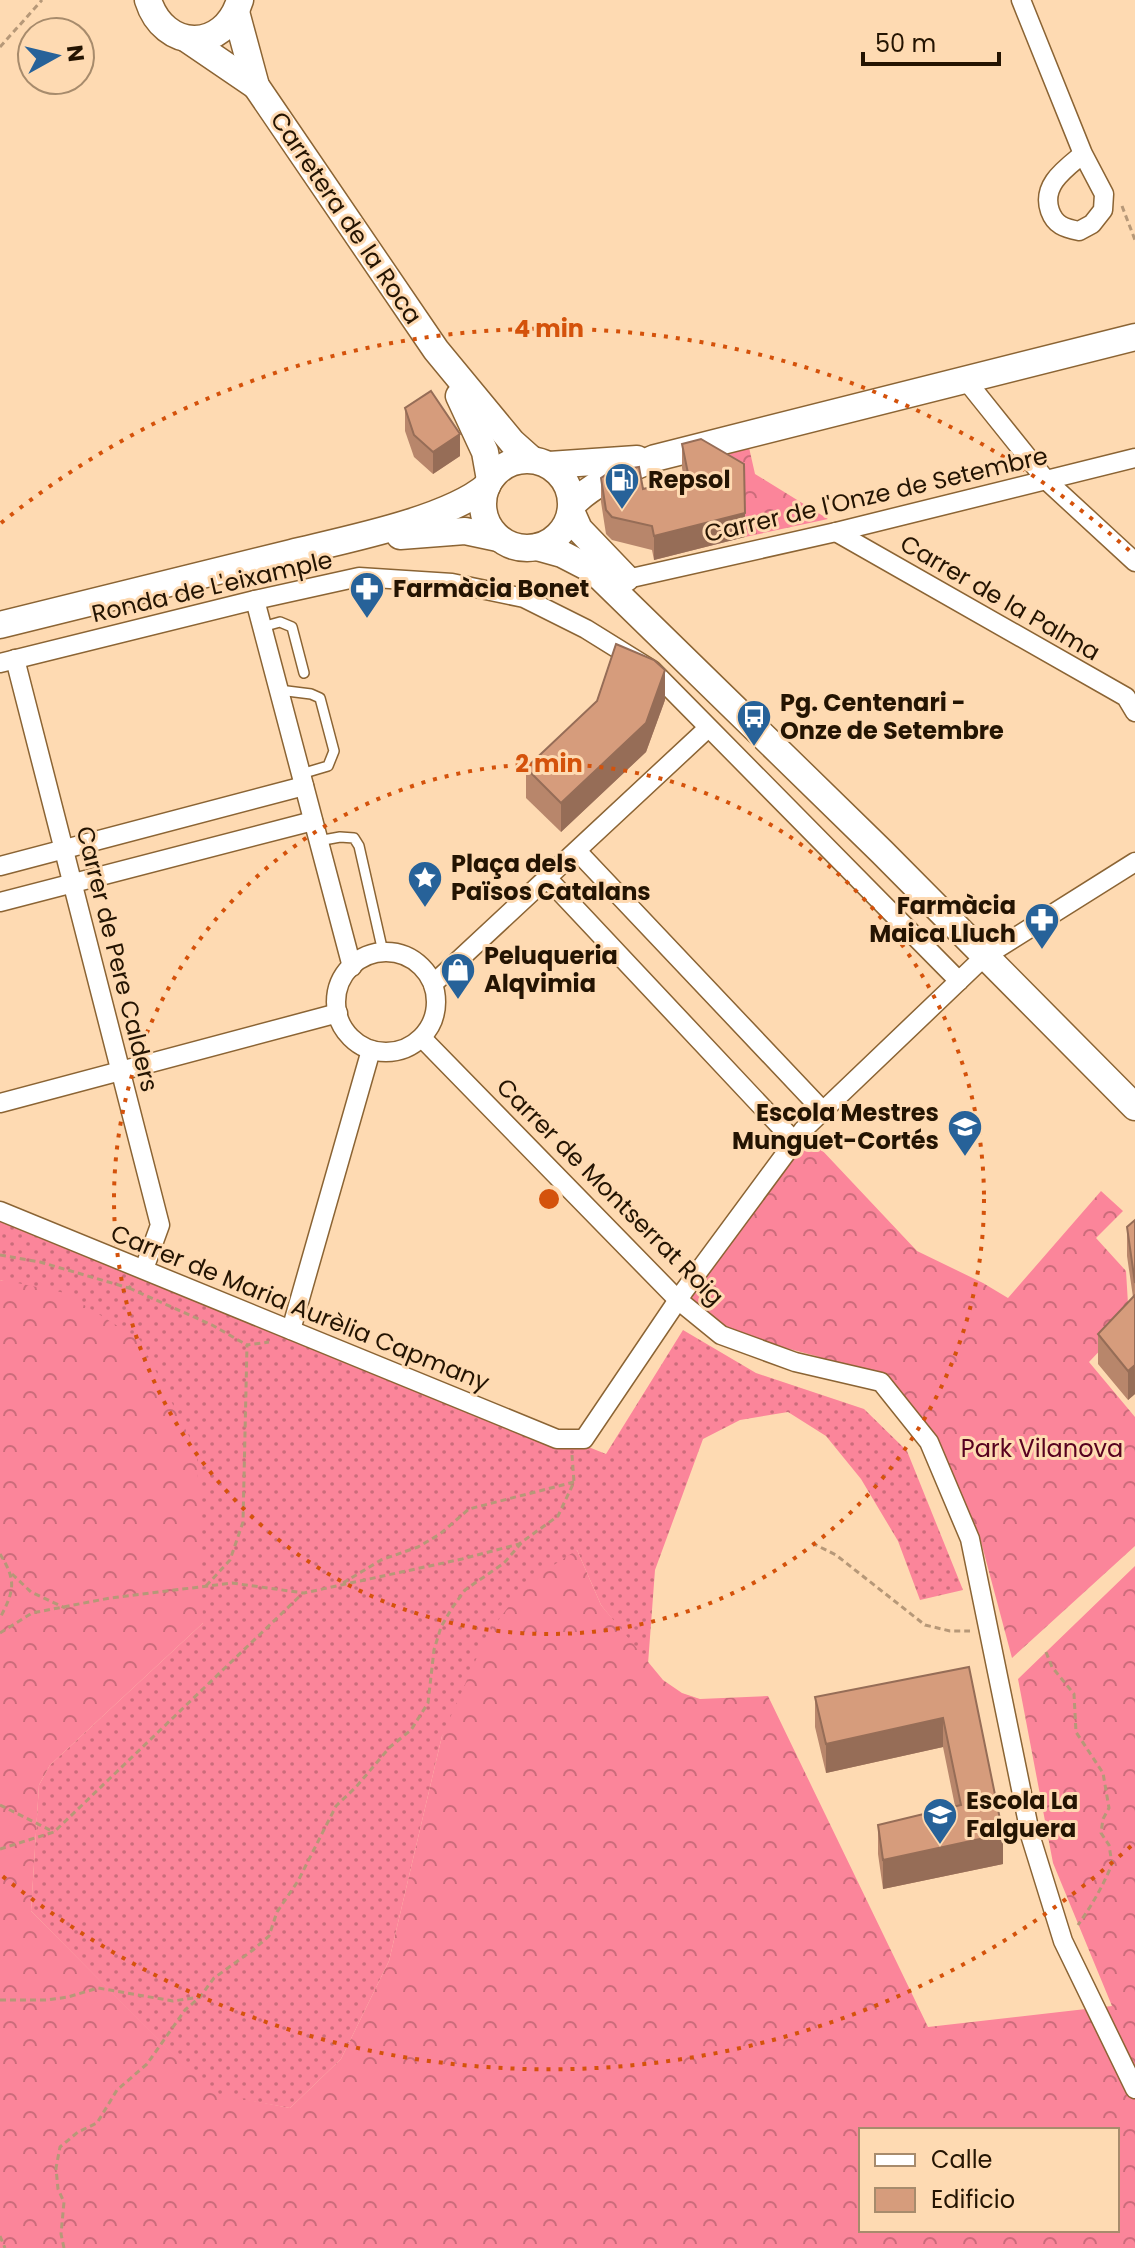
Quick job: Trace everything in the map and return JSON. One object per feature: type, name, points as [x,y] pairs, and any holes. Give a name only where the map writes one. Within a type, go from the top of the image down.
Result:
[{"type":"street","name":"Carretera de la Roca","points":[[148,0],[152,14],[161,26],[173,35],[187,39],[256,86],[436,350],[512,442],[540,462]]},
{"type":"street","points":[[1021,0],[1083,154],[1104,194],[1103,210],[1092,224],[1079,231],[1065,228],[1053,220],[1047,203],[1049,189],[1083,154]]},
{"type":"street","name":"Carretera de la Roca","points":[[238,6],[256,86]]},
{"type":"street","points":[[187,39],[202,39],[216,34],[228,25],[238,6]]},
{"type":"street","points":[[537,547],[563,531],[572,508],[584,493],[600,482],[655,458],[1135,337]]},
{"type":"street","name":"Carretera de la Roca","points":[[436,350],[477,430],[485,452],[488,483]]},
{"type":"street","points":[[965,379],[1046,480],[1135,562]]},
{"type":"street","points":[[0,625],[340,541],[448,509],[469,500],[497,471],[513,462],[655,458]]},
{"type":"street","name":"Carrer de l'Onze de Setembre","points":[[627,579],[836,532],[1135,458]]},
{"type":"street","points":[[540,462],[568,483],[579,529],[820,778],[882,852]]},
{"type":"street","points":[[488,483],[483,509],[486,521],[498,538]]},
{"type":"street","points":[[340,541],[465,531],[498,538],[517,547],[537,547],[562,554],[593,570],[882,852],[1135,1107]]},
{"type":"street","name":"Carrer de la Palma","points":[[836,532],[1126,697],[1135,712]]},
{"type":"street","name":"Ronda de L'eixample","points":[[7,661],[359,577],[452,583],[524,598],[586,629],[652,670],[959,981]]},
{"type":"street","points":[[255,600],[352,967]]},
{"type":"street","name":"Carrer de Pere Calders","points":[[7,661],[65,849],[160,1225],[144,1269]]},
{"type":"street","points":[[433,984],[708,728]]},
{"type":"street","points":[[0,866],[302,780]]},
{"type":"street","points":[[0,902],[313,821]]},
{"type":"street","points":[[577,851],[823,1111]]},
{"type":"street","points":[[578,1439],[795,1142],[823,1111],[984,957],[1135,862]]},
{"type":"street","points":[[547,878],[795,1142]]},
{"type":"street","points":[[383,952],[411,958],[425,969],[433,984],[437,1007],[432,1024],[422,1038],[407,1048],[388,1052],[371,1050],[359,1044],[346,1032],[338,1013],[338,988],[346,972],[361,958],[383,952]]},
{"type":"street","points":[[0,1103],[338,1013]]},
{"type":"street","name":"Carrer de Montserrat Roig","points":[[422,1038],[678,1300],[721,1335],[795,1362],[881,1382],[929,1442],[970,1539],[1031,1838],[1064,1944],[1135,2089]]},
{"type":"street","points":[[291,1330],[371,1050]]},
{"type":"street","name":"Carrer de Maria Aurèlia Capmany","points":[[0,1211],[557,1439],[578,1439]]},
{"type":"lane","points":[[262,627],[280,622],[292,627],[304,673]]},
{"type":"lane","points":[[279,690],[320,698],[334,751],[328,766],[302,780]]},
{"type":"lane","points":[[318,841],[354,838],[359,846],[383,952]]},
{"type":"path","points":[[0,47],[42,0]]},
{"type":"path","points":[[1104,194],[1120,199],[1135,240]]},
{"type":"path","points":[[0,1255],[53,1266],[129,1288],[212,1325],[247,1345],[275,1342]]},
{"type":"path","points":[[129,1288],[144,1269]]},
{"type":"path","points":[[206,1586],[230,1560],[243,1522],[247,1345]]},
{"type":"path","points":[[64,2248],[61,2234],[64,2202],[58,2189],[56,2168],[60,2147],[78,2132],[97,2123],[117,2090],[147,2064],[167,2031],[214,1978],[269,1936],[277,1912],[298,1881],[336,1806],[390,1747],[411,1730],[428,1703],[434,1650],[441,1627],[452,1608],[465,1590],[504,1563],[524,1540],[558,1516],[574,1482],[578,1439]]},
{"type":"path","points":[[340,1585],[381,1560],[418,1547],[440,1534],[469,1509],[574,1482]]},
{"type":"path","points":[[0,1633],[32,1613],[110,1598],[232,1583],[304,1593],[462,1559],[524,1540]]},
{"type":"path","points":[[812,1543],[836,1555],[925,1625],[950,1631],[990,1632]]},
{"type":"path","points":[[0,1554],[12,1573],[31,1592],[65,1608]]},
{"type":"path","points":[[0,1618],[12,1585],[12,1573]]},
{"type":"path","points":[[0,1849],[54,1832],[304,1593]]},
{"type":"path","points":[[1046,1652],[1052,1667],[1074,1694],[1076,1732],[1084,1749],[1103,1773],[1109,1808],[1101,1833],[1109,1845],[1112,1864],[1099,1886],[1097,1898],[1064,1944]]},
{"type":"path","points":[[0,1805],[54,1832]]},
{"type":"path","points":[[0,2000],[47,2000],[98,1988],[141,1993],[173,2001],[200,1997]]},
{"type":"path","points":[[0,2236],[5,2248]]},
{"type":"green space","points":[[748,443],[755,474],[828,519],[745,537],[744,488],[691,456]]},
{"type":"green space","name":"Park Vilanova","points":[[803,1130],[917,1251],[1008,1298],[1101,1191],[1123,1211],[1096,1238],[1126,1271],[1129,1320],[1089,1362],[1135,1417],[1135,1546],[1012,1658],[980,1538],[937,1437],[890,1381],[816,1356],[729,1333],[692,1303],[693,1279]]},
{"type":"green space","points":[[0,1213],[606,1454],[683,1330],[756,1373],[864,1409],[907,1451],[963,1590],[920,1600],[898,1541],[861,1479],[826,1436],[788,1412],[740,1420],[703,1439],[655,1570],[648,1664],[601,1605],[577,1550],[442,1736],[389,1961],[341,2059],[290,2108],[212,2094],[31,1911],[39,1785],[50,1765],[203,1623],[3,1280],[0,1281]]},
{"type":"green space","points":[[0,1281],[65,1293],[140,1340],[197,1452],[203,1623],[50,1765],[39,1785],[31,1911],[212,2093],[290,2108],[341,2059],[389,1961],[442,1736],[486,1637],[526,1583],[577,1550],[601,1605],[663,1680],[682,1693],[700,1699],[768,1696],[928,2027],[1112,2006],[1053,1863],[1018,1679],[1135,1566],[1135,2248],[0,2248]]},
{"type":"building","points":[[431,391],[460,434],[433,452],[414,435],[405,408]]},
{"type":"building","points":[[701,439],[744,464],[745,513],[654,536],[652,526],[612,517],[606,510],[601,478],[610,472],[639,467],[643,489],[689,478],[682,444]]},
{"type":"building","points":[[616,644],[654,660],[665,670],[646,723],[561,803],[526,768],[597,701]]},
{"type":"building","points":[[1135,1220],[1135,1283],[1127,1227]]},
{"type":"building","points":[[1135,1295],[1135,1365],[1128,1371],[1098,1334]]},
{"type":"building","points":[[969,1667],[1003,1834],[883,1860],[878,1825],[961,1805],[943,1718],[826,1744],[815,1697]]},
{"type":"place","name":"Repsol","points":[[622,511]]},
{"type":"place","name":"Farmàcia Bonet","points":[[367,620]]},
{"type":"place","name":"Pg. Centenari - Onze de Setembre","points":[[754,748]]},
{"type":"place","name":"Plaça dels Països Catalans","points":[[425,909]]},
{"type":"place","name":"Farmàcia Maica Lluch","points":[[1042,951]]},
{"type":"place","name":"Peluqueria Alqvimia","points":[[458,1001]]},
{"type":"place","name":"Escola Mestres Munguet-Cortés","points":[[965,1158]]},
{"type":"place","name":"Escola La Falguera","points":[[940,1846]]}]
